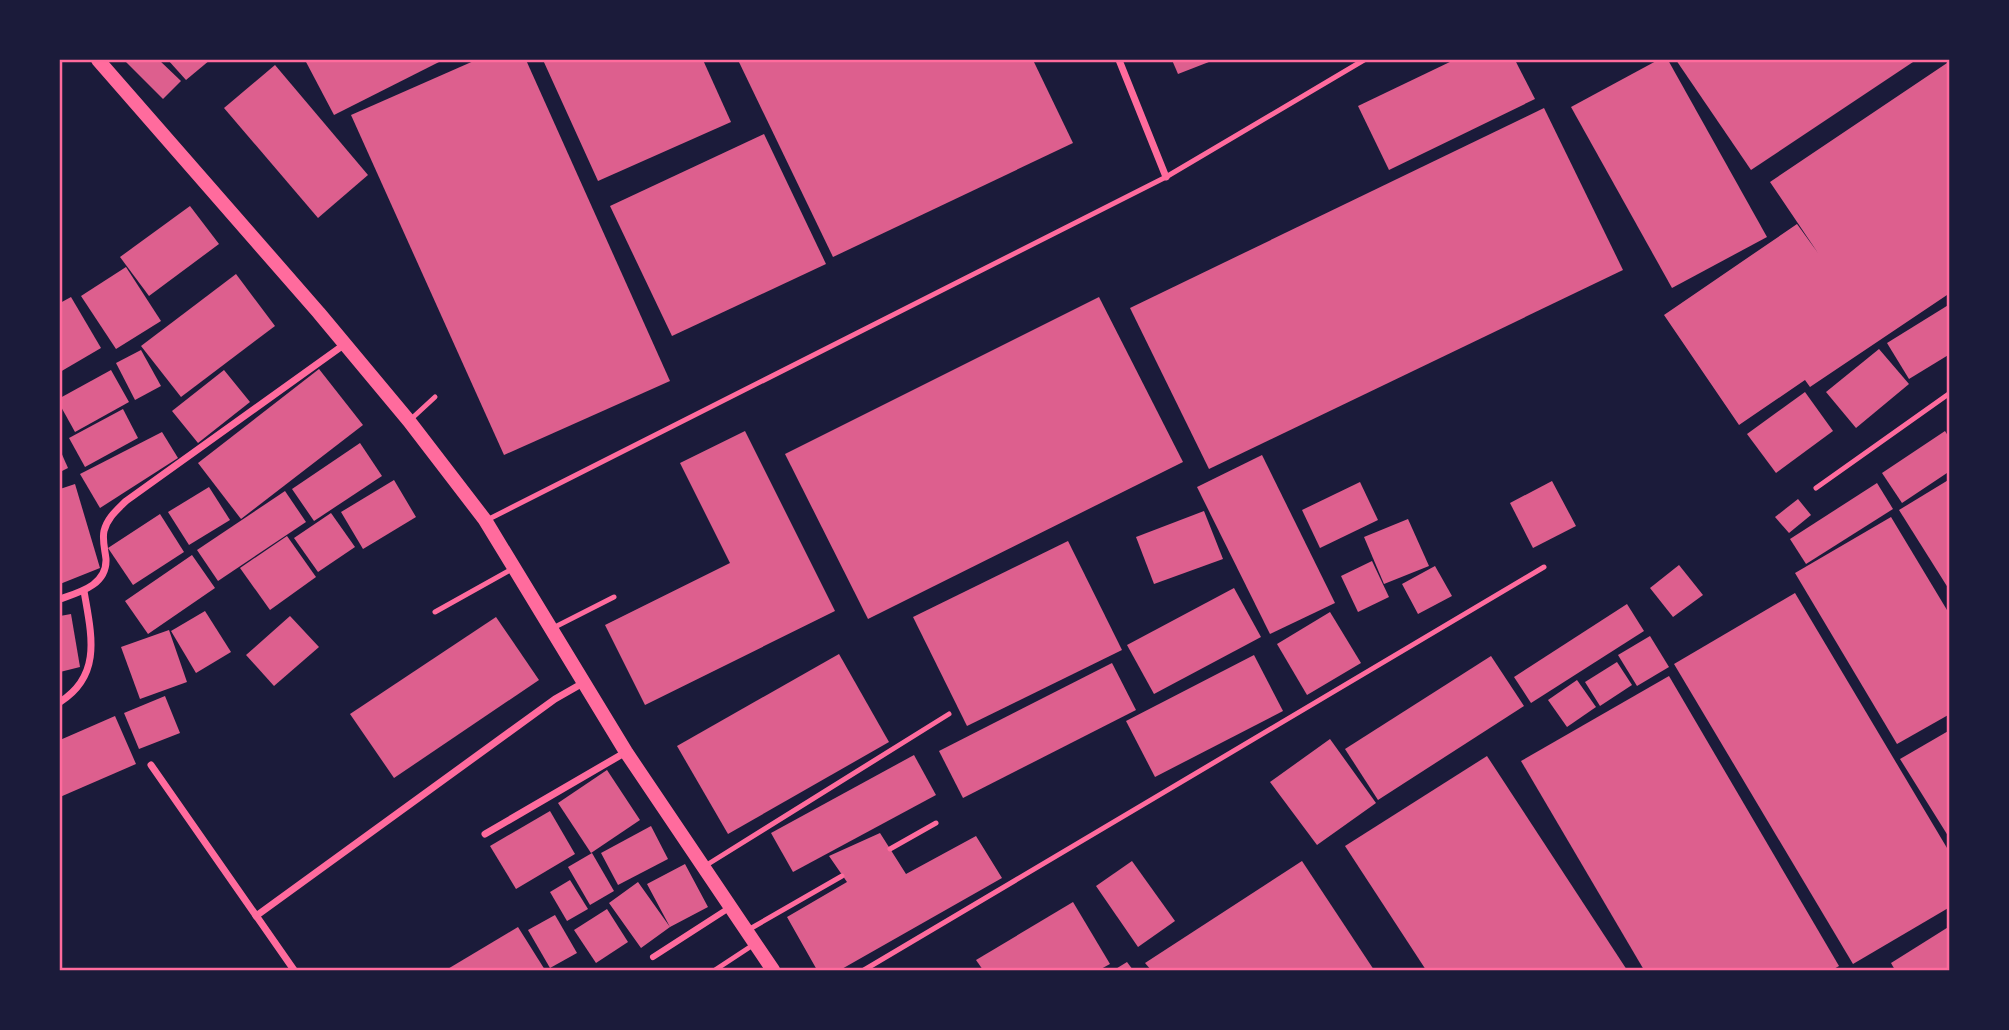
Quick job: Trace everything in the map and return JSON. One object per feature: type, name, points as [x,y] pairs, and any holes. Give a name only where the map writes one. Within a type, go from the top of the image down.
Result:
[{"type":"main road","points":[[98,60],[345,344],[409,421],[485,520],[626,752],[773,971]]},
{"type":"street","points":[[1119,60],[1166,177]]},
{"type":"street","points":[[60,599],[93,586],[105,568],[103,535],[106,523],[126,500],[345,344]]},
{"type":"street","points":[[60,702],[77,690],[88,669],[92,640],[84,591]]},
{"type":"street","points":[[256,916],[555,699],[583,683]]},
{"type":"street","points":[[485,834],[626,752]]},
{"type":"street","points":[[150,765],[294,971]]},
{"type":"street","points":[[653,957],[731,907]]},
{"type":"lane","points":[[485,520],[1166,177],[1364,60]]},
{"type":"lane","points":[[1816,488],[1950,393]]},
{"type":"lane","points":[[409,421],[435,397]]},
{"type":"lane","points":[[864,971],[1544,567]]},
{"type":"lane","points":[[435,612],[514,568]]},
{"type":"lane","points":[[551,629],[614,597]]},
{"type":"lane","points":[[703,867],[949,715]]},
{"type":"lane","points":[[890,849],[936,823]]},
{"type":"lane","points":[[748,930],[842,876]]},
{"type":"lane","points":[[715,971],[756,943]]},
{"type":"building","points":[[124,60],[159,60],[181,81],[163,99]]},
{"type":"building","points":[[168,60],[210,60],[186,80]]},
{"type":"building","points":[[305,60],[443,60],[334,115]]},
{"type":"building","points":[[476,60],[526,60],[670,381],[504,455],[351,115]]},
{"type":"building","points":[[543,60],[703,60],[731,122],[598,181]]},
{"type":"building","points":[[738,60],[1033,60],[1073,143],[833,257]]},
{"type":"building","points":[[1172,60],[1214,60],[1178,74]]},
{"type":"building","points":[[1454,60],[1515,60],[1535,99],[1389,170],[1358,106]]},
{"type":"building","points":[[1658,60],[1668,60],[1767,237],[1672,288],[1571,107]]},
{"type":"building","points":[[1676,60],[1916,60],[1751,170]]},
{"type":"building","points":[[1950,61],[1950,293],[1810,387],[1805,380],[1739,425],[1664,315],[1797,224],[1818,253],[1770,182]]},
{"type":"building","points":[[275,65],[368,175],[318,218],[224,108]]},
{"type":"building","points":[[1544,108],[1623,270],[1209,469],[1130,308]]},
{"type":"building","points":[[764,134],[826,264],[672,336],[610,206]]},
{"type":"building","points":[[190,206],[219,244],[149,296],[120,257]]},
{"type":"building","points":[[126,267],[161,321],[116,349],[81,296]]},
{"type":"building","points":[[236,274],[275,326],[181,397],[141,346]]},
{"type":"building","points":[[71,297],[101,348],[60,372],[60,303]]},
{"type":"building","points":[[1099,297],[1183,462],[868,619],[785,454]]},
{"type":"building","points":[[1950,304],[1950,354],[1909,379],[1887,343]]},
{"type":"building","points":[[1879,349],[1909,384],[1856,428],[1826,392]]},
{"type":"building","points":[[141,350],[161,386],[135,400],[116,363]]},
{"type":"building","points":[[319,369],[363,425],[241,519],[198,463]]},
{"type":"building","points":[[111,370],[129,402],[75,432],[60,405],[60,398]]},
{"type":"building","points":[[224,370],[250,402],[198,443],[172,411]]},
{"type":"building","points":[[1805,392],[1833,431],[1776,473],[1747,434]]},
{"type":"building","points":[[123,409],[138,438],[85,467],[69,438]]},
{"type":"building","points":[[745,431],[835,611],[645,705],[605,625],[730,563],[680,463]]},
{"type":"building","points":[[1945,431],[1950,439],[1950,471],[1902,503],[1882,473]]},
{"type":"building","points":[[162,432],[178,458],[100,508],[80,474]]},
{"type":"building","points":[[360,443],[382,476],[314,521],[292,489]]},
{"type":"building","points":[[60,450],[68,468],[60,472]]},
{"type":"building","points":[[1262,455],[1335,603],[1270,634],[1197,487]]},
{"type":"building","points":[[1950,479],[1950,591],[1899,510]]},
{"type":"building","points":[[394,480],[416,517],[363,549],[341,512]]},
{"type":"building","points":[[1552,481],[1576,526],[1533,548],[1510,503]]},
{"type":"building","points":[[1360,482],[1378,520],[1320,548],[1302,510]]},
{"type":"building","points":[[1877,483],[1893,509],[1806,564],[1790,539]]},
{"type":"building","points":[[75,484],[100,568],[60,584],[60,489]]},
{"type":"building","points":[[209,487],[230,520],[189,545],[168,512]]},
{"type":"building","points":[[285,491],[306,522],[218,581],[197,550]]},
{"type":"building","points":[[1798,499],[1811,515],[1789,533],[1775,517]]},
{"type":"building","points":[[1204,511],[1223,559],[1154,584],[1136,537]]},
{"type":"building","points":[[331,513],[355,547],[318,572],[294,538]]},
{"type":"building","points":[[160,514],[184,552],[133,585],[108,548]]},
{"type":"building","points":[[1891,517],[1950,615],[1950,714],[1897,744],[1795,573]]},
{"type":"building","points":[[1408,519],[1429,566],[1384,584],[1364,537]]},
{"type":"building","points":[[287,536],[316,577],[270,610],[240,568]]},
{"type":"building","points":[[1068,541],[1122,650],[967,726],[913,617]]},
{"type":"building","points":[[192,555],[215,588],[148,634],[125,601]]},
{"type":"building","points":[[1372,561],[1389,597],[1358,612],[1341,576]]},
{"type":"building","points":[[1679,565],[1703,595],[1673,617],[1650,588]]},
{"type":"building","points":[[1435,566],[1452,596],[1418,614],[1402,584]]},
{"type":"building","points":[[1234,588],[1261,637],[1154,694],[1127,645]]},
{"type":"building","points":[[1795,593],[1950,853],[1950,907],[1853,964],[1674,664]]},
{"type":"building","points":[[1627,604],[1644,631],[1531,703],[1514,677]]},
{"type":"building","points":[[205,611],[231,652],[196,673],[171,631]]},
{"type":"building","points":[[1330,612],[1361,663],[1307,695],[1277,644]]},
{"type":"building","points":[[71,614],[80,667],[60,672],[60,616]]},
{"type":"building","points":[[290,616],[319,647],[274,686],[246,655]]},
{"type":"building","points":[[496,617],[539,680],[394,778],[350,714]]},
{"type":"building","points":[[169,630],[187,682],[140,699],[121,647]]},
{"type":"building","points":[[1650,636],[1669,667],[1637,686],[1618,655]]},
{"type":"building","points":[[839,654],[889,742],[728,834],[677,746]]},
{"type":"building","points":[[1254,655],[1283,711],[1155,777],[1126,721]]},
{"type":"building","points":[[1491,656],[1524,706],[1378,800],[1345,749]]},
{"type":"building","points":[[1617,662],[1632,685],[1600,706],[1585,682]]},
{"type":"building","points":[[1112,663],[1136,710],[963,798],[939,751]]},
{"type":"building","points":[[1669,676],[1839,966],[1832,970],[1644,970],[1521,761]]},
{"type":"building","points":[[1577,680],[1596,707],[1567,727],[1548,700]]},
{"type":"building","points":[[165,696],[180,733],[139,749],[124,713]]},
{"type":"building","points":[[115,716],[136,764],[60,797],[60,740]]},
{"type":"building","points":[[1950,730],[1950,839],[1900,759]]},
{"type":"building","points":[[1330,739],[1376,803],[1317,845],[1270,782]]},
{"type":"building","points":[[914,755],[936,795],[793,872],[771,833]]},
{"type":"building","points":[[1487,756],[1627,970],[1426,970],[1345,846]]},
{"type":"building","points":[[607,770],[640,820],[591,853],[558,803]]},
{"type":"building","points":[[550,811],[575,854],[516,889],[490,846]]},
{"type":"building","points":[[651,826],[668,859],[618,885],[601,853]]},
{"type":"building","points":[[880,833],[906,874],[976,836],[1002,878],[840,970],[817,970],[787,917],[847,882],[829,856]]},
{"type":"building","points":[[592,853],[614,891],[590,905],[568,867]]},
{"type":"building","points":[[1132,861],[1175,921],[1138,947],[1096,886]]},
{"type":"building","points":[[1302,861],[1374,970],[1151,970],[1145,963]]},
{"type":"building","points":[[685,864],[708,907],[670,927],[647,884]]},
{"type":"building","points":[[570,880],[588,909],[567,921],[550,892]]},
{"type":"building","points":[[638,882],[670,927],[641,948],[609,903]]},
{"type":"building","points":[[1073,902],[1110,964],[1099,970],[983,970],[976,960]]},
{"type":"building","points":[[607,909],[628,942],[596,963],[574,930]]},
{"type":"building","points":[[555,915],[577,953],[550,968],[528,930]]},
{"type":"building","points":[[1950,926],[1950,970],[1895,970],[1891,963]]},
{"type":"building","points":[[518,927],[545,970],[446,970]]},
{"type":"building","points":[[1127,962],[1133,970],[1114,970]]}]
